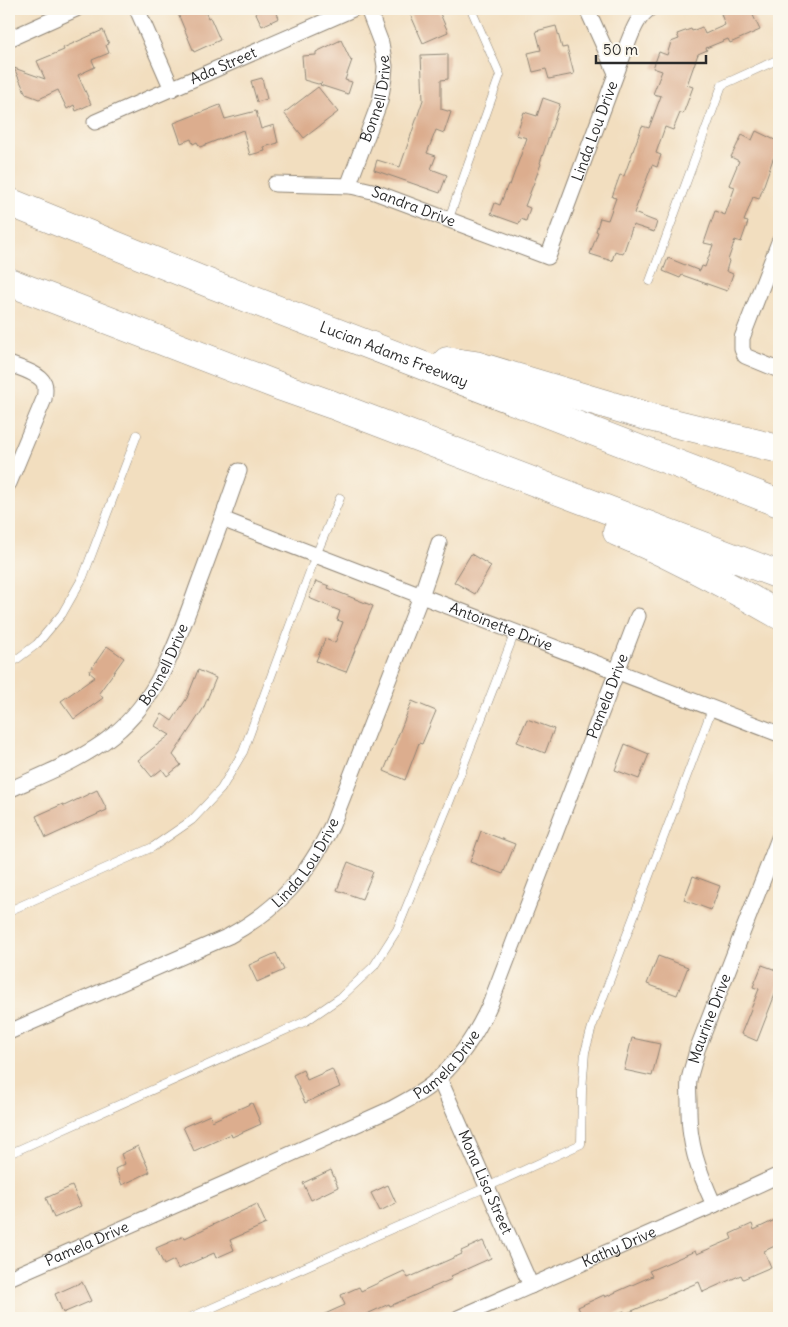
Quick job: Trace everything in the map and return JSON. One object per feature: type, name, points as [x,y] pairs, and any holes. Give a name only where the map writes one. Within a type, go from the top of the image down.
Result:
[{"type":"highway","name":"Lucian Adams Freeway","points":[[9,202],[211,284],[779,503]]},
{"type":"highway","points":[[9,282],[779,575]]},
{"type":"highway","points":[[391,353],[475,365],[649,417],[779,449]]},
{"type":"highway","points":[[333,405],[439,462],[647,544],[727,585],[779,616]]},
{"type":"street","points":[[9,39],[76,9]]},
{"type":"street","points":[[137,9],[172,88]]},
{"type":"street","name":"Ada Street","points":[[95,122],[353,9]]},
{"type":"street","name":"Bonnell Drive","points":[[351,186],[350,181],[380,101],[384,78],[381,43],[368,9]]},
{"type":"street","points":[[587,9],[616,73]]},
{"type":"street","name":"Linda Lou Drive","points":[[548,257],[636,24],[644,13],[650,9]]},
{"type":"street","name":"Sandra Drive","points":[[275,184],[351,186],[372,191],[548,257]]},
{"type":"street","points":[[779,242],[742,338],[742,349],[745,356],[779,370]]},
{"type":"street","points":[[9,364],[38,377],[43,383],[45,390],[44,399],[9,482]]},
{"type":"street","name":"Bonnell Drive","points":[[9,790],[77,759],[96,748],[114,734],[146,701],[179,636],[239,471]]},
{"type":"street","name":"Antoinette Drive","points":[[222,519],[779,734]]},
{"type":"street","name":"Linda Lou Drive","points":[[9,1032],[229,936],[264,915],[294,887],[321,847],[332,824],[421,596],[439,543]]},
{"type":"street","name":"Pamela Drive","points":[[9,1278],[393,1108],[413,1097],[439,1078],[456,1061],[470,1042],[491,1002],[638,616]]},
{"type":"street","name":"Maurine Drive","points":[[714,1205],[694,1158],[688,1116],[689,1082],[697,1050],[779,838]]},
{"type":"street","name":"Mona Lisa Street","points":[[439,1078],[530,1286]]},
{"type":"street","name":"Kathy Drive","points":[[458,1318],[779,1175]]},
{"type":"lane","points":[[448,221],[500,76],[471,9]]},
{"type":"lane","points":[[650,281],[722,85],[779,60]]},
{"type":"lane","points":[[9,665],[37,644],[62,614],[82,577],[137,435]]},
{"type":"lane","points":[[9,911],[153,847],[192,820],[221,789],[243,752],[316,556],[340,498]]},
{"type":"lane","points":[[9,1154],[306,1021],[341,997],[374,966],[397,930],[450,803],[515,632]]},
{"type":"lane","points":[[190,1318],[581,1144],[585,1052],[592,1027],[712,708]]},
{"type":"building","points":[[176,9],[204,9],[208,18],[210,17],[220,40],[194,52]]},
{"type":"building","points":[[254,9],[275,9],[279,18],[262,26]]},
{"type":"building","points":[[408,9],[438,9],[448,32],[423,43]]},
{"type":"building","points":[[733,9],[750,9],[760,30],[730,43],[728,39],[706,48],[707,50],[698,54],[687,85],[693,87],[683,114],[680,113],[673,130],[665,127],[656,153],[661,155],[657,167],[652,165],[634,213],[657,222],[654,232],[633,225],[623,254],[615,251],[612,261],[590,254],[598,232],[596,231],[600,218],[608,220],[616,198],[612,197],[620,175],[624,176],[642,126],[649,128],[661,96],[653,94],[662,71],[653,68],[659,52],[667,55],[671,42],[679,39],[677,34],[702,27],[705,34],[725,25],[721,14]]},
{"type":"building","points":[[556,26],[562,48],[567,47],[574,74],[549,79],[546,69],[533,72],[528,53],[541,50],[536,31]]},
{"type":"building","points":[[103,30],[109,44],[106,45],[109,53],[92,60],[95,67],[78,75],[91,104],[76,111],[74,105],[67,109],[58,90],[39,99],[26,94],[14,68],[45,79],[37,61],[64,50],[63,48]]},
{"type":"building","points":[[341,40],[352,60],[345,80],[352,82],[348,94],[320,85],[322,83],[318,84],[304,80],[302,56],[316,55],[316,52]]},
{"type":"building","points":[[448,54],[448,79],[441,80],[441,109],[451,112],[444,133],[436,130],[427,153],[436,156],[431,169],[447,175],[440,193],[374,170],[377,160],[400,167],[423,100],[421,55]]},
{"type":"building","points":[[262,78],[267,99],[257,102],[251,81]]},
{"type":"building","points":[[318,87],[338,112],[304,138],[284,113]]},
{"type":"building","points":[[543,98],[560,104],[541,164],[525,206],[530,208],[526,221],[521,219],[519,224],[491,214],[495,203],[500,205],[508,184],[510,185],[527,138],[516,135],[524,112],[537,116]]},
{"type":"building","points":[[220,105],[225,119],[256,111],[261,129],[274,125],[278,143],[264,147],[265,151],[250,155],[243,130],[200,147],[197,142],[193,144],[191,139],[181,143],[174,123]]},
{"type":"building","points":[[756,131],[779,142],[779,147],[759,199],[753,197],[744,221],[748,222],[741,242],[735,240],[726,271],[733,274],[727,291],[682,275],[680,278],[663,271],[668,258],[700,271],[702,266],[705,267],[713,245],[704,243],[715,211],[725,215],[735,187],[729,185],[739,161],[731,157],[742,135],[752,140]]},
{"type":"building","points":[[471,554],[491,566],[475,594],[454,582]]},
{"type":"building","points":[[316,581],[329,586],[328,588],[373,606],[346,672],[316,661],[325,639],[335,643],[343,622],[337,620],[340,611],[309,598]]},
{"type":"building","points":[[107,646],[124,658],[99,693],[103,698],[74,719],[61,701],[95,677],[89,672]]},
{"type":"building","points":[[198,670],[216,678],[203,709],[173,755],[181,765],[167,776],[162,769],[152,777],[138,760],[170,735],[155,726],[162,714],[172,721],[187,698]]},
{"type":"building","points":[[412,701],[436,711],[422,744],[419,743],[405,780],[384,771]]},
{"type":"building","points":[[527,719],[554,729],[545,753],[517,742]]},
{"type":"building","points":[[625,744],[649,754],[639,779],[615,770]]},
{"type":"building","points":[[97,790],[107,810],[46,838],[36,816],[63,804],[64,806]]},
{"type":"building","points":[[481,831],[515,844],[503,874],[470,862]]},
{"type":"building","points":[[348,862],[373,872],[362,899],[337,890]]},
{"type":"building","points":[[693,876],[720,886],[711,910],[684,900]]},
{"type":"building","points":[[276,953],[284,970],[257,982],[249,965]]},
{"type":"building","points":[[658,956],[688,967],[677,995],[647,984]]},
{"type":"building","points":[[762,965],[779,971],[779,984],[757,1041],[741,1034],[759,989],[753,987]]},
{"type":"building","points":[[632,1038],[660,1044],[652,1076],[624,1070]]},
{"type":"building","points":[[332,1069],[340,1087],[305,1103],[293,1075],[303,1070],[307,1080]]},
{"type":"building","points":[[252,1103],[261,1124],[232,1137],[231,1134],[194,1151],[183,1127],[210,1115],[212,1121]]},
{"type":"building","points":[[138,1146],[150,1172],[122,1185],[115,1169],[125,1164],[121,1154]]},
{"type":"building","points":[[331,1170],[338,1187],[311,1200],[303,1183]]},
{"type":"building","points":[[388,1185],[396,1203],[380,1211],[371,1193]]},
{"type":"building","points":[[72,1186],[81,1206],[54,1218],[46,1198]]},
{"type":"building","points":[[257,1204],[266,1224],[230,1240],[234,1250],[216,1258],[214,1253],[178,1269],[174,1260],[164,1265],[156,1248],[184,1236],[185,1238]]},
{"type":"building","points":[[779,1218],[779,1244],[764,1251],[771,1267],[743,1279],[741,1275],[703,1292],[699,1282],[625,1314],[624,1311],[607,1318],[583,1318],[578,1307],[652,1276],[649,1271],[695,1251],[697,1254],[732,1239],[730,1234],[752,1224],[754,1230]]},
{"type":"building","points":[[483,1241],[491,1258],[451,1276],[452,1279],[358,1318],[316,1318],[345,1305],[341,1295],[359,1287],[361,1291],[404,1271],[408,1278],[462,1254],[461,1251]]},
{"type":"building","points":[[82,1282],[91,1301],[63,1313],[55,1294]]}]
